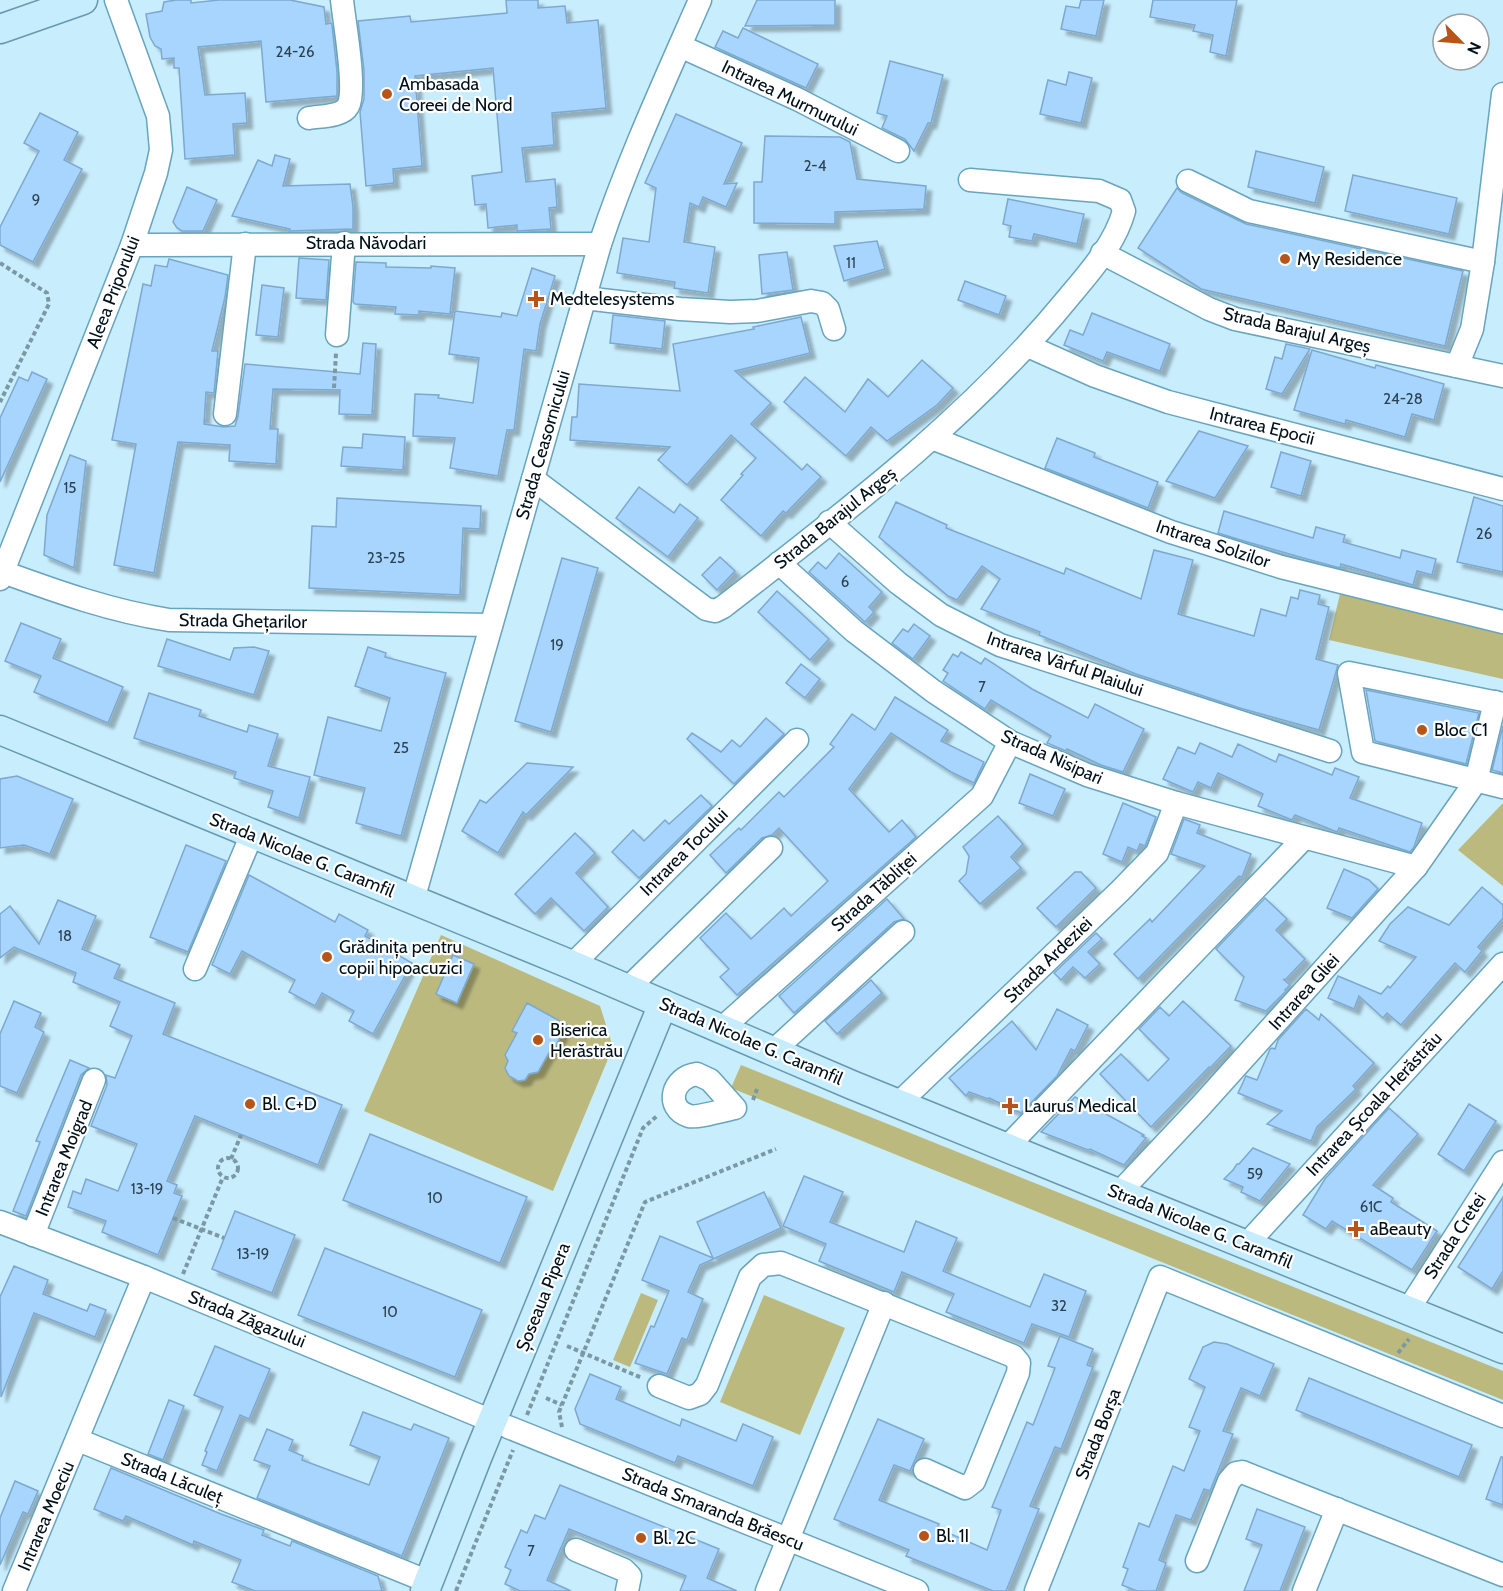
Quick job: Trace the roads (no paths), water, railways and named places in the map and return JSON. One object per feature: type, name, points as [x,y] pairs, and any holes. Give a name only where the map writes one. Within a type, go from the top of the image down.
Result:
[{"type":"main road","points":[[0,29],[83,0]]},
{"type":"main road","name":"Strada Nicolae G. Caramfil","points":[[0,730],[572,965],[1006,1148],[1503,1349]]},
{"type":"main road","name":"Șoseaua Pipera","points":[[432,1588],[507,1427],[670,1007]]},
{"type":"street","name":"Aleea Priporului","points":[[1,576],[132,245],[161,150],[158,116],[116,0]]},
{"type":"street","points":[[309,118],[340,114],[348,106],[352,86],[342,0]]},
{"type":"street","name":"Strada Ceasornicului","points":[[413,900],[600,244],[617,196],[700,0]]},
{"type":"street","name":"Intrarea Murmurului","points":[[680,46],[797,99],[898,151]]},
{"type":"street","points":[[1457,366],[1472,329],[1483,262],[1503,94]]},
{"type":"street","name":"Strada Barajul Argeș","points":[[533,479],[706,609],[716,611],[723,607],[932,438],[1028,346],[1083,280],[1115,234],[1124,211],[1120,200],[1099,190],[970,180]]},
{"type":"street","points":[[1188,181],[1249,211],[1483,262]]},
{"type":"street","points":[[338,335],[344,243]]},
{"type":"street","points":[[225,414],[245,244]]},
{"type":"street","name":"Strada Năvodari","points":[[132,245],[600,244]]},
{"type":"street","name":"Strada Barajul Argeș","points":[[1102,253],[1209,309],[1235,319],[1503,376]]},
{"type":"street","points":[[584,298],[730,312],[757,311],[811,301],[822,303],[828,309],[834,329]]},
{"type":"street","name":"Intrarea Epocii","points":[[1028,346],[1095,376],[1168,402],[1503,489]]},
{"type":"street","name":"Intrarea Solzilor","points":[[932,438],[1171,532],[1281,567],[1503,622]]},
{"type":"street","name":"Intrarea Vârful Plaiului","points":[[830,522],[898,583],[941,615],[1000,645],[1330,751]]},
{"type":"street","name":"Strada Nisipari","points":[[779,563],[854,631],[915,678],[1011,742],[1087,775],[1176,803],[1416,867]]},
{"type":"street","name":"Strada Ghețarilor","points":[[1,576],[98,605],[169,620],[491,625]]},
{"type":"street","points":[[1476,781],[1499,703],[1349,673],[1363,752],[1503,788]]},
{"type":"street","name":"Intrarea Tocului","points":[[572,965],[797,740]]},
{"type":"street","name":"Strada Tăbliței","points":[[721,1029],[982,796],[1011,742]]},
{"type":"street","name":"Intrarea Gliei","points":[[1119,1193],[1416,867],[1476,781]]},
{"type":"street","name":"Strada Ardeziei","points":[[899,1103],[1157,853],[1176,803]]},
{"type":"street","points":[[195,969],[252,834]]},
{"type":"street","points":[[1006,1148],[1304,838]]},
{"type":"street","points":[[627,989],[771,848]]},
{"type":"street","points":[[773,1051],[903,932]]},
{"type":"street","name":"Intrarea Școala Herăstrău","points":[[1246,1245],[1503,964]]},
{"type":"street","name":"Intrarea Moigrad","points":[[33,1235],[94,1080]]},
{"type":"street","name":"Strada Cretei","points":[[1408,1311],[1503,1162]]},
{"type":"street","name":"Strada Zăgazului","points":[[0,1222],[177,1290],[507,1427]]},
{"type":"street","points":[[659,1386],[689,1398],[700,1394],[707,1385],[750,1277],[763,1264],[781,1263],[1013,1356],[1019,1363],[1018,1373],[974,1481],[965,1488],[925,1470]]},
{"type":"street","points":[[78,1440],[144,1277]]},
{"type":"street","name":"Strada Borșa","points":[[1036,1591],[1160,1277],[1503,1416]]},
{"type":"street","points":[[767,1591],[884,1304]]},
{"type":"street","name":"Strada Smaranda Brăescu","points":[[507,1427],[917,1591]]},
{"type":"street","name":"Strada Lăculeț","points":[[78,1440],[432,1588]]},
{"type":"street","name":"Intrarea Moeciu","points":[[14,1591],[78,1440]]},
{"type":"street","points":[[1197,1561],[1229,1481],[1236,1473],[1242,1472],[1503,1575]]},
{"type":"street","points":[[1304,1591],[1337,1509]]},
{"type":"street","points":[[576,1550],[624,1570],[630,1576],[627,1591]]},
{"type":"place","name":"Ambasada Coreei de Nord","points":[[387,94]]},
{"type":"place","name":"My Residence","points":[[1285,259]]},
{"type":"place","name":"Medtelesystems","points":[[536,299]]},
{"type":"place","name":"Bloc C1","points":[[1422,730]]},
{"type":"place","name":"Grădinița pentru copii hipoacuzici","points":[[327,957]]},
{"type":"place","name":"Biserica Herăstrău","points":[[538,1040]]},
{"type":"place","name":"Bl. C+D","points":[[250,1104]]},
{"type":"place","name":"Laurus Medical","points":[[1010,1106]]},
{"type":"place","name":"aBeauty","points":[[1356,1229]]},
{"type":"place","name":"Bl. 1I","points":[[924,1536]]},
{"type":"place","name":"Bl. 2C","points":[[641,1538]]}]
